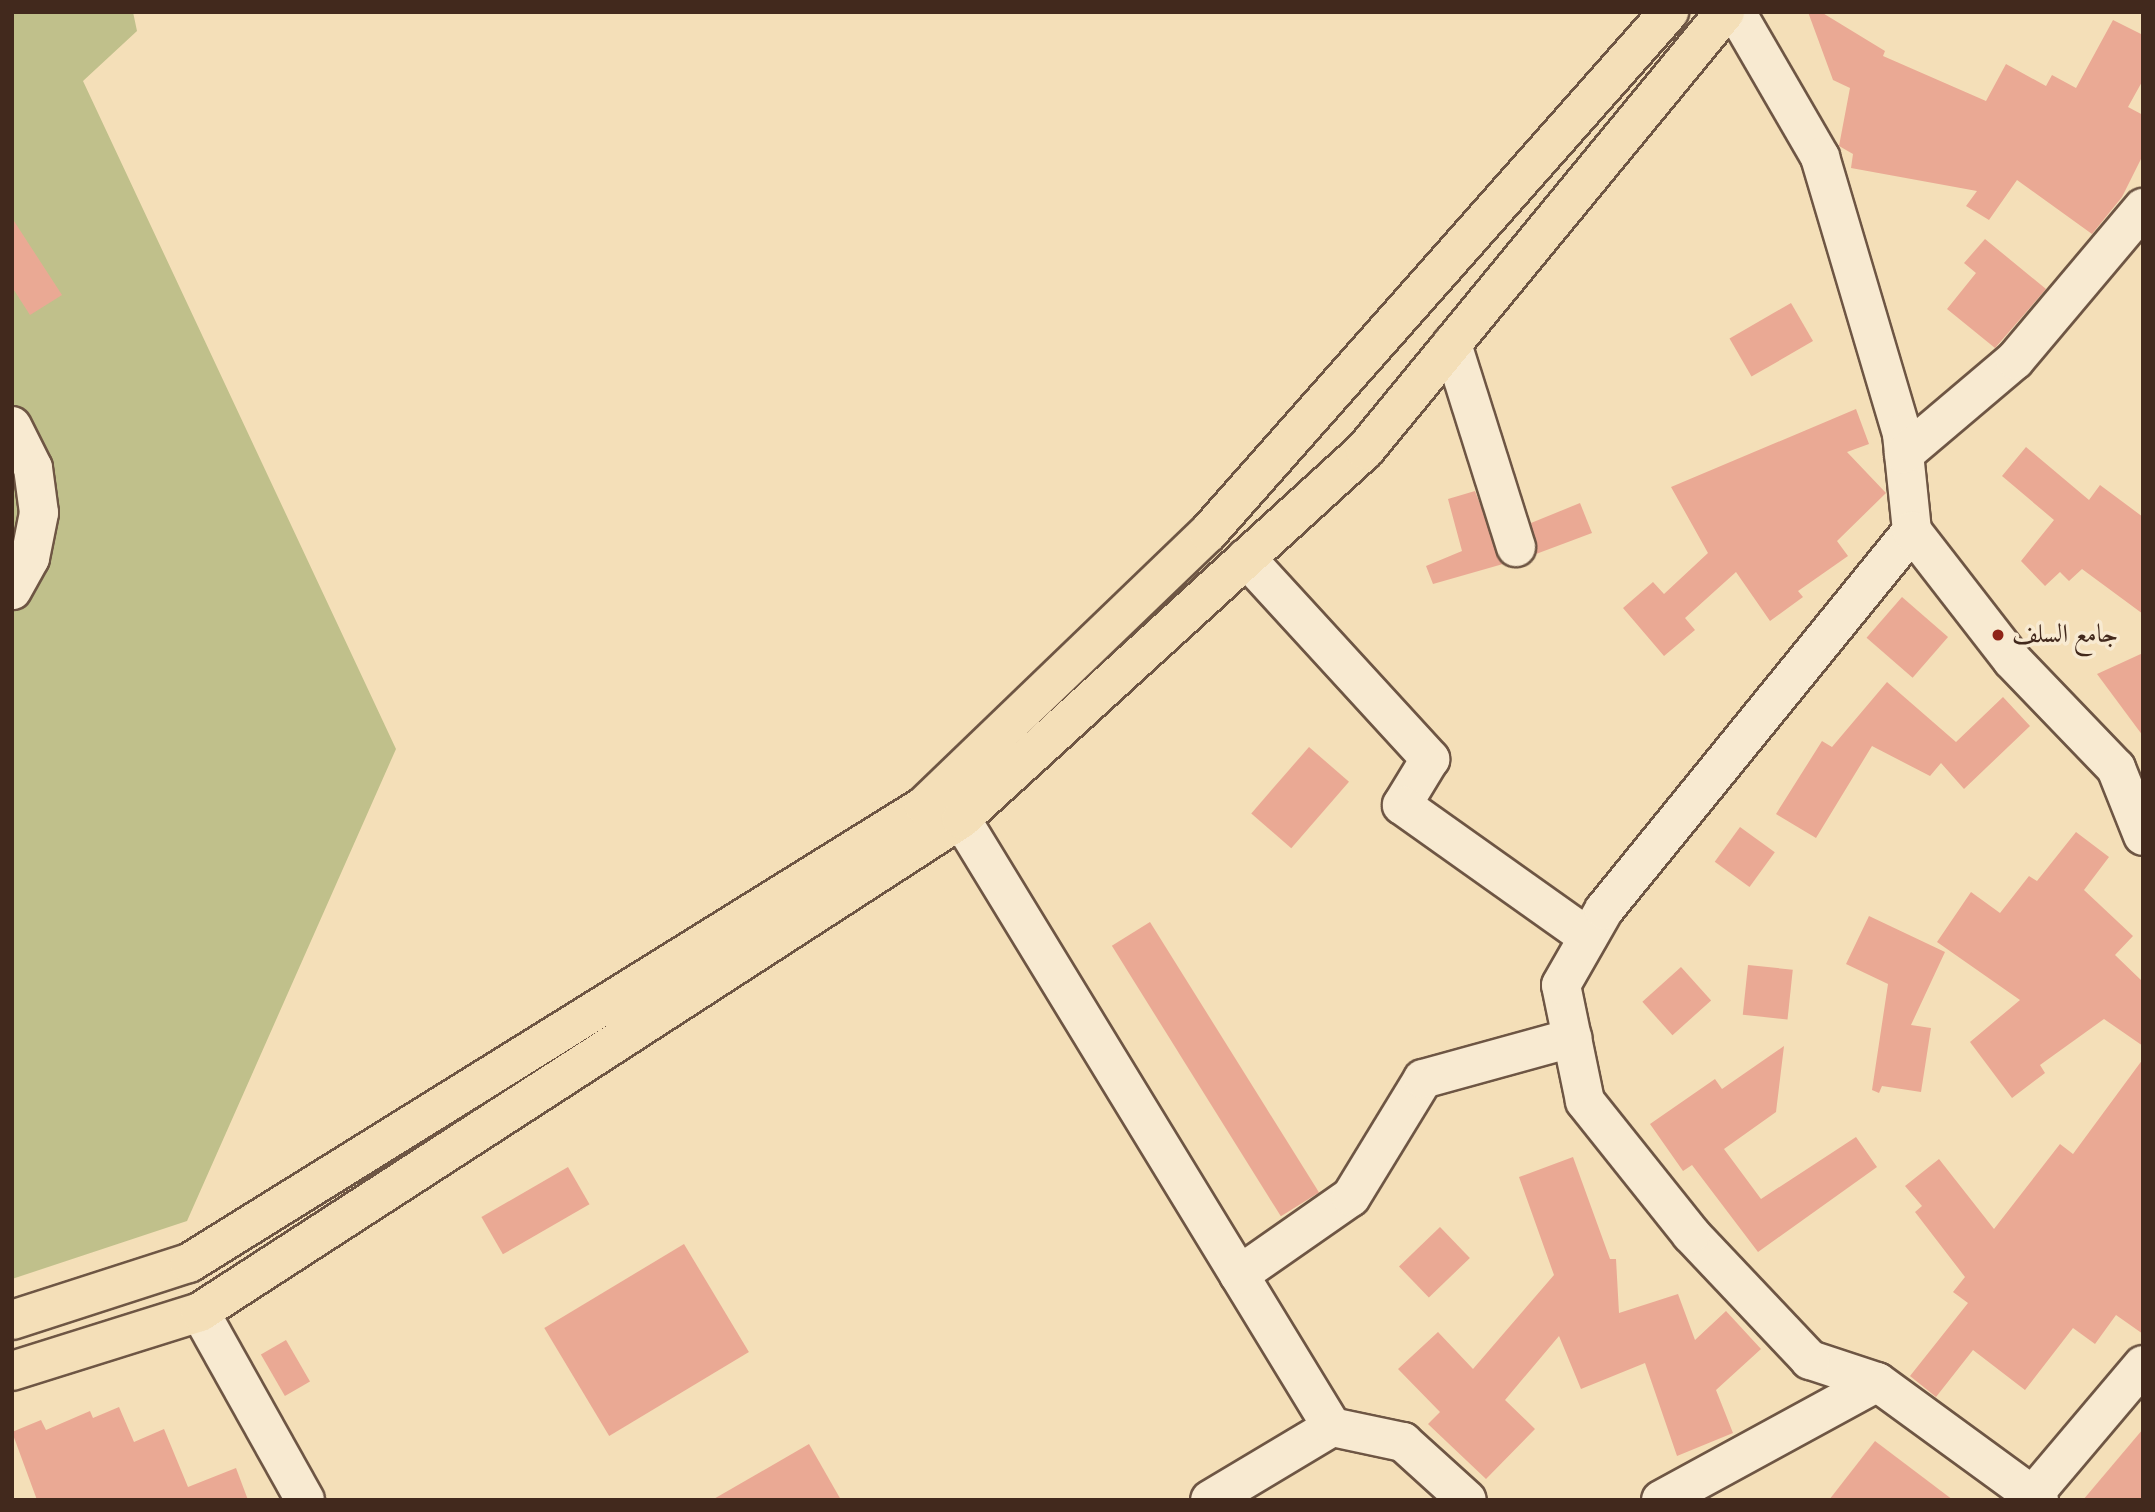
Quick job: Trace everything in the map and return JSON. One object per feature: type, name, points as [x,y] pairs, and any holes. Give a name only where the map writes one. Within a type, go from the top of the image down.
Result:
[{"type":"main road","points":[[12,1320],[189,1263],[924,806],[1208,533],[1669,12]]},
{"type":"main road","points":[[12,1371],[200,1312],[961,819],[1365,450],[1724,12]]},
{"type":"street","points":[[1736,12],[1820,158],[1904,454],[1912,531],[2012,660],[2129,762],[2143,836]]},
{"type":"street","points":[[1904,454],[2015,360],[2143,208]]},
{"type":"street","points":[[1452,344],[1516,547]]},
{"type":"street","points":[[12,426],[33,468],[39,513],[30,558],[12,590]]},
{"type":"street","points":[[1912,531],[1604,910],[1560,985],[1585,1101],[1691,1234],[1810,1360],[1877,1382],[2036,1497],[2143,1365]]},
{"type":"street","points":[[1246,558],[1430,759],[1402,805],[1588,937]]},
{"type":"street","points":[[961,819],[1332,1427]]},
{"type":"street","points":[[1239,1275],[1351,1197],[1423,1079],[1572,1038]]},
{"type":"street","points":[[200,1312],[305,1500]]},
{"type":"street","points":[[1661,1500],[1877,1382]]},
{"type":"street","points":[[1210,1500],[1332,1427],[1403,1442],[1467,1500]]},
{"type":"green space","points":[[12,12],[133,12],[137,31],[83,81],[396,749],[187,1221],[12,1279]]},
{"type":"building","points":[[1808,12],[1821,12],[1885,51],[1883,56],[1986,101],[2006,64],[2046,86],[2052,75],[2076,88],[2113,20],[2143,35],[2143,80],[2128,107],[2143,115],[2143,155],[2122,197],[2092,234],[2017,180],[1989,220],[1966,206],[1977,191],[1851,168],[1853,154],[1839,146],[1850,88],[1833,80]]},
{"type":"building","points":[[12,218],[62,295],[30,315],[12,287]]},
{"type":"building","points":[[1985,239],[2046,289],[1995,348],[1947,309],[1976,273],[1964,263]]},
{"type":"building","points":[[1791,303],[1813,341],[1752,377],[1730,338]]},
{"type":"building","points":[[1856,409],[1869,444],[1847,452],[1886,493],[1837,541],[1848,556],[1798,591],[1803,597],[1770,621],[1736,572],[1685,618],[1695,630],[1664,656],[1623,608],[1653,582],[1664,594],[1708,553],[1671,487]]},
{"type":"building","points":[[2026,447],[2089,500],[2100,485],[2143,517],[2143,614],[2082,569],[2069,581],[2060,572],[2045,586],[2021,561],[2054,520],[2002,476]]},
{"type":"building","points":[[1475,491],[1503,564],[1433,584],[1426,566],[1462,551],[1448,499]]},
{"type":"building","points":[[1580,503],[1592,533],[1536,554],[1531,523]]},
{"type":"building","points":[[1902,597],[1948,637],[1913,678],[1867,638]]},
{"type":"building","points":[[2143,653],[2143,736],[2097,674]]},
{"type":"building","points":[[1887,682],[1956,742],[2003,697],[2030,726],[1964,789],[1941,763],[1930,776],[1872,746],[1816,838],[1776,814],[1822,741],[1832,747]]},
{"type":"building","points":[[1309,747],[1349,782],[1291,848],[1251,813]]},
{"type":"building","points":[[1740,827],[1775,852],[1750,887],[1715,862]]},
{"type":"building","points":[[2076,832],[2109,857],[2084,890],[2133,936],[2115,955],[2143,982],[2143,1046],[2104,1019],[2040,1065],[2045,1073],[2012,1098],[1970,1042],[2020,1000],[1937,942],[1971,892],[2000,913],[2029,876],[2037,881]]},
{"type":"building","points":[[1869,916],[1945,952],[1911,1025],[1931,1028],[1921,1092],[1882,1086],[1879,1093],[1872,1090],[1888,984],[1846,964]]},
{"type":"building","points":[[1150,922],[1319,1193],[1281,1216],[1112,946]]},
{"type":"building","points":[[1748,965],[1793,970],[1788,1019],[1743,1015]]},
{"type":"building","points":[[1681,967],[1711,1000],[1672,1035],[1642,1002]]},
{"type":"building","points":[[1784,1046],[1776,1112],[1724,1149],[1761,1199],[1856,1137],[1877,1167],[1758,1252],[1692,1165],[1683,1171],[1650,1124],[1715,1079],[1722,1089]]},
{"type":"building","points":[[2143,1059],[2143,1334],[2116,1315],[2095,1344],[2073,1328],[2025,1390],[1973,1350],[1936,1397],[1910,1376],[1968,1303],[1953,1292],[1965,1277],[1915,1212],[1922,1206],[1905,1186],[1939,1159],[1994,1229],[2060,1144],[2073,1154]]},
{"type":"building","points":[[1573,1157],[1610,1259],[1616,1259],[1619,1313],[1678,1294],[1695,1340],[1726,1311],[1761,1349],[1716,1390],[1733,1433],[1677,1456],[1645,1363],[1581,1389],[1559,1336],[1505,1400],[1535,1429],[1486,1479],[1428,1424],[1440,1412],[1398,1369],[1438,1332],[1473,1369],[1554,1275],[1519,1177]]},
{"type":"building","points":[[568,1167],[590,1204],[503,1254],[481,1217]]},
{"type":"building","points":[[1440,1227],[1470,1258],[1429,1298],[1399,1267]]},
{"type":"building","points":[[684,1244],[749,1352],[609,1436],[544,1328]]},
{"type":"building","points":[[286,1340],[310,1382],[285,1396],[261,1354]]},
{"type":"building","points":[[119,1407],[134,1442],[164,1429],[188,1487],[236,1468],[248,1500],[37,1500],[12,1432],[41,1420],[46,1430],[90,1411],[93,1418]]},
{"type":"building","points":[[2143,1429],[2143,1500],[2083,1500]]},
{"type":"building","points":[[1875,1441],[1953,1500],[1829,1500]]},
{"type":"building","points":[[809,1444],[841,1500],[712,1500]]},
{"type":"place","name":"جامع السلف","points":[[1998,635]]}]
